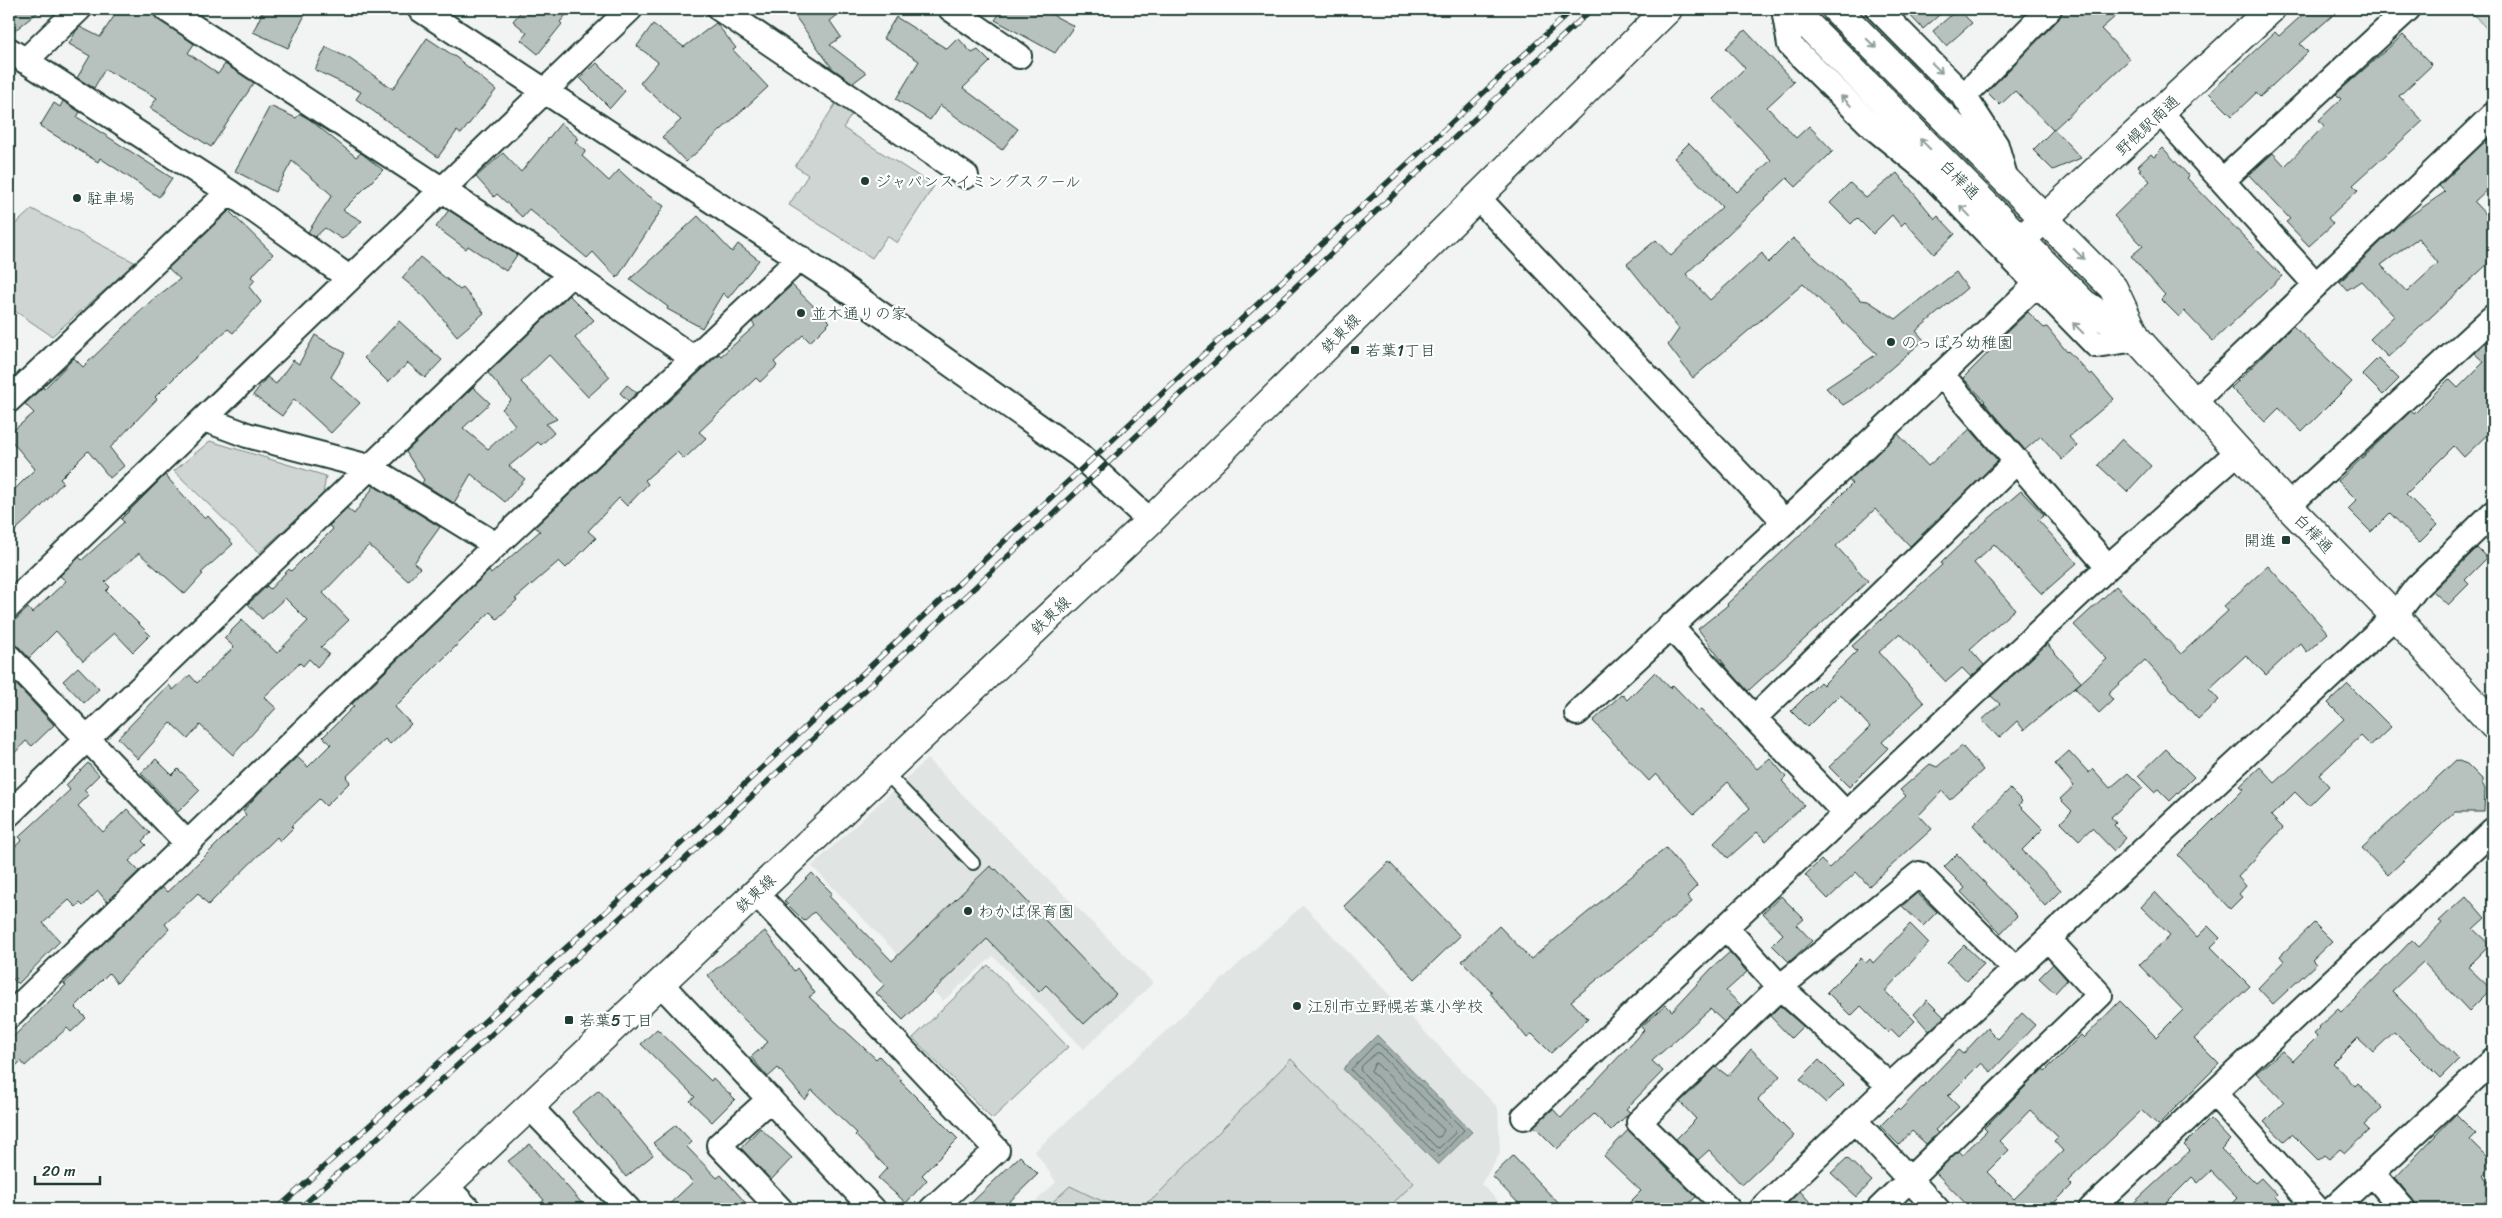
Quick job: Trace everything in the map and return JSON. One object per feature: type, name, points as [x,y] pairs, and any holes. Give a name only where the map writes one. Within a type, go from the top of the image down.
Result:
[{"type":"street","points":[[79,9],[17,56],[229,192],[349,278]]},
{"type":"street","points":[[166,9],[571,274],[694,358]]},
{"type":"street","points":[[420,9],[800,258],[1079,455],[1150,521]]},
{"type":"street","points":[[9,606],[440,189],[630,9]]},
{"type":"street","points":[[720,9],[966,176]]},
{"type":"street","points":[[951,9],[1019,56]]},
{"type":"street","name":"鉄東線","points":[[421,1209],[1150,521],[1668,9]]},
{"type":"street","points":[[1784,9],[1790,45],[1874,128],[1926,170],[2096,345],[2137,339]]},
{"type":"street","name":"白樺通","points":[[1792,9],[2084,304],[2137,339],[2288,506],[2395,616],[2493,725]]},
{"type":"street","name":"白樺通","points":[[1836,9],[2112,288],[2137,339]]},
{"type":"street","points":[[1878,9],[1964,96],[1996,145],[2006,180]]},
{"type":"street","points":[[1964,96],[2049,9]]},
{"type":"street","name":"野幌駅南通","points":[[2021,240],[2161,113],[2271,9]]},
{"type":"street","points":[[2223,180],[2408,9]]},
{"type":"street","points":[[2161,113],[2316,285]]},
{"type":"street","points":[[2194,402],[2493,114]]},
{"type":"street","points":[[9,400],[229,192]]},
{"type":"street","points":[[1478,197],[1785,522]]},
{"type":"street","points":[[9,1016],[496,545],[800,258]]},
{"type":"street","points":[[9,814],[571,274]]},
{"type":"street","points":[[1577,713],[1785,522],[2036,285]]},
{"type":"street","points":[[2288,506],[2493,318]]},
{"type":"street","points":[[1941,374],[2108,567]]},
{"type":"street","points":[[204,419],[247,436],[369,467],[496,545]]},
{"type":"street","points":[[1524,1117],[2108,567],[2239,451]]},
{"type":"street","points":[[1754,718],[2017,461]]},
{"type":"street","points":[[1762,1209],[1890,1086],[2395,616],[2417,587],[2493,513]]},
{"type":"street","points":[[1670,626],[1754,718],[1846,814]]},
{"type":"street","points":[[9,657],[188,844]]},
{"type":"street","points":[[2091,1209],[2493,830]]},
{"type":"street","points":[[1728,1209],[1638,1122],[1780,987],[1919,874],[2016,970]]},
{"type":"street","points":[[755,892],[997,1150],[932,1209]]},
{"type":"street","points":[[1726,928],[1780,987],[1890,1086]]},
{"type":"street","points":[[1879,1209],[2100,995],[2049,940]]},
{"type":"street","points":[[660,983],[873,1209]]},
{"type":"street","points":[[2333,1209],[2493,1060]]},
{"type":"street","points":[[2214,1093],[2317,1209]]},
{"type":"street","points":[[770,1099],[719,1145],[780,1209]]},
{"type":"street","points":[[529,1106],[628,1209]]},
{"type":"street","points":[[1854,1120],[1936,1209]]},
{"type":"street","points":[[2372,1173],[2404,1209]]},
{"type":"street","points":[[445,1185],[468,1209]]},
{"type":"lane","points":[[884,771],[974,864]]},
{"type":"shaded area","points":[[2469,9],[2493,9],[2493,36]]},
{"type":"shaded area","name":"ジャパンスイミングスクール","points":[[836,103],[852,114],[843,128],[934,186],[897,243],[887,236],[872,258],[789,205],[808,175],[795,166]]},
{"type":"shaded area","points":[[32,209],[136,263],[52,336],[9,307],[9,230]]},
{"type":"shaded area","points":[[210,441],[326,476],[323,494],[259,553],[174,471]]},
{"type":"shaded area","name":"わかば保育園","points":[[927,759],[1153,983],[1084,1049],[993,956],[943,1001],[812,866]]},
{"type":"shaded area","name":"江別市立野幌若葉小学校","points":[[1303,905],[1498,1108],[1500,1154],[1481,1184],[1506,1209],[1028,1209],[1056,1182],[1035,1151]]},
{"type":"shaded area","points":[[988,965],[1068,1047],[992,1119],[913,1038]]},
{"type":"shaded area","points":[[1291,1059],[1414,1183],[1387,1209],[1045,1209],[1070,1186],[1101,1201],[1122,1206],[1133,1206],[1154,1198]]},
{"type":"water","points":[[1377,1035],[1472,1132],[1438,1165],[1343,1069]]},
{"type":"building","points":[[9,9],[42,9],[9,35]]},
{"type":"building","points":[[119,9],[145,9],[194,44],[188,53],[218,74],[225,64],[254,83],[211,147],[150,108],[157,98],[105,69],[94,88],[77,78],[90,56],[69,44],[76,31],[80,27],[100,37]]},
{"type":"building","points":[[264,9],[308,9],[288,48],[253,32]]},
{"type":"building","points":[[523,9],[571,9],[560,22],[562,24],[538,54],[521,40],[527,33],[513,21]]},
{"type":"building","points":[[790,9],[845,9],[830,21],[841,37],[830,45],[866,73],[853,83],[832,68]]},
{"type":"building","points":[[1003,9],[1041,9],[1074,26],[1055,53],[995,20]]},
{"type":"building","points":[[1904,9],[1946,9],[1923,29]]},
{"type":"building","points":[[1958,9],[1972,23],[1946,46],[1933,31]]},
{"type":"building","points":[[2062,9],[2124,9],[2101,29],[2130,59],[2053,130],[2015,91],[2000,105],[1987,92],[2059,19]]},
{"type":"building","points":[[2309,9],[2340,9],[2300,44],[2308,52],[2260,97],[2256,93],[2232,116],[2209,93],[2275,32],[2279,36]]},
{"type":"building","points":[[896,17],[947,49],[958,38],[972,53],[978,50],[990,62],[963,88],[1018,129],[1002,150],[940,105],[930,120],[896,99],[919,61],[883,38]]},
{"type":"building","points":[[716,23],[736,48],[733,50],[768,87],[686,162],[662,137],[681,120],[640,83],[658,62],[637,46],[653,24],[684,47]]},
{"type":"building","points":[[1745,30],[1794,82],[1767,107],[1796,138],[1809,126],[1833,151],[1796,187],[1787,178],[1686,274],[1710,300],[1762,253],[1768,263],[1793,238],[1861,300],[1868,301],[1896,319],[1956,272],[1967,288],[1916,331],[1924,340],[1861,394],[1843,405],[1826,388],[1877,354],[1803,284],[1693,378],[1668,345],[1679,329],[1627,264],[1656,240],[1671,256],[1722,207],[1674,158],[1689,143],[1737,192],[1771,160],[1713,99],[1745,68],[1726,48]]},
{"type":"building","points":[[2403,35],[2432,65],[2399,96],[2423,121],[2353,185],[2358,190],[2328,218],[2333,224],[2309,246],[2286,222],[2290,219],[2249,175],[2273,153],[2285,166],[2324,126],[2319,120],[2341,99],[2336,94]]},
{"type":"building","points":[[427,38],[457,58],[496,90],[461,134],[457,131],[438,157],[356,99],[361,92],[315,70],[326,47],[350,59],[393,89]]},
{"type":"building","points":[[597,63],[625,91],[610,108],[580,78]]},
{"type":"building","points":[[63,101],[80,112],[77,117],[172,178],[159,197],[100,158],[98,162],[40,126],[54,103],[60,107]]},
{"type":"building","points":[[270,106],[296,118],[300,114],[309,119],[356,157],[361,153],[383,170],[343,210],[362,221],[342,239],[325,228],[315,237],[308,232],[332,195],[292,161],[275,192],[235,171]]},
{"type":"building","points":[[561,123],[578,138],[575,142],[586,151],[582,156],[609,181],[619,170],[642,191],[664,206],[617,278],[593,252],[587,258],[529,209],[522,217],[497,194],[494,197],[476,177],[503,153],[521,172]]},
{"type":"building","points":[[2054,129],[2081,158],[2053,170],[2033,150]]},
{"type":"building","points":[[2493,134],[2493,184],[2474,202],[2493,222],[2493,259],[2388,357],[2370,339],[2394,316],[2361,281],[2347,290],[2340,282],[2401,222],[2445,192],[2439,186]],"holes":[[[2418,238],[2438,263],[2407,292],[2381,265]]]},
{"type":"building","points":[[2163,148],[2189,176],[2187,178],[2282,276],[2213,341],[2184,311],[2179,317],[2161,299],[2165,295],[2131,256],[2143,246],[2114,216],[2150,181],[2139,170],[2141,169],[2138,166],[2151,154],[2154,157]]},
{"type":"building","points":[[1897,173],[1935,219],[1938,216],[1955,234],[1934,254],[1905,222],[1901,226],[1892,215],[1873,234],[1857,218],[1851,224],[1830,203],[1850,183],[1866,198]]},
{"type":"building","points":[[449,210],[517,255],[506,271],[468,246],[466,249],[436,227]]},
{"type":"building","points":[[229,211],[273,254],[251,277],[255,280],[249,287],[261,302],[233,333],[228,329],[184,368],[155,397],[157,399],[110,448],[124,466],[110,478],[88,451],[60,479],[63,482],[41,507],[9,536],[9,495],[35,469],[9,438],[9,434],[34,413],[25,404],[43,387],[44,389],[74,358],[83,367],[151,301],[180,279],[168,268]]},
{"type":"building","points":[[698,216],[732,252],[738,244],[759,260],[728,298],[723,293],[702,328],[667,309],[668,307],[630,279]]},
{"type":"building","points":[[420,257],[460,290],[463,288],[484,313],[457,336],[425,297],[402,278]]},
{"type":"building","points":[[792,285],[830,322],[810,342],[803,335],[774,362],[777,366],[760,382],[756,378],[699,432],[706,438],[684,459],[677,452],[645,480],[648,484],[627,506],[619,498],[588,531],[596,538],[566,568],[559,561],[515,599],[517,600],[497,619],[490,612],[395,707],[411,724],[390,744],[385,739],[346,777],[350,782],[326,806],[319,799],[291,826],[293,828],[280,841],[277,837],[208,905],[198,893],[165,924],[169,929],[117,983],[109,973],[75,1007],[86,1018],[71,1032],[67,1028],[25,1066],[21,1061],[9,1073],[9,1041],[66,985],[64,984],[104,943],[158,891],[163,888],[167,892],[198,863],[246,815],[243,811],[260,792],[297,757],[308,767],[331,744],[323,737],[354,706],[352,704],[489,571],[491,574],[540,531],[535,527],[719,354],[721,356],[755,326],[752,322]]},
{"type":"building","points":[[569,295],[594,320],[575,338],[610,377],[588,397],[549,355],[521,382],[557,419],[546,424],[554,433],[541,445],[538,442],[509,466],[525,479],[505,502],[471,474],[454,503],[422,483],[424,480],[406,452],[473,387],[490,403],[463,428],[488,449],[515,425],[502,409],[511,400],[488,373]]},
{"type":"building","points":[[2028,312],[2044,328],[2047,327],[2067,352],[2090,375],[2092,373],[2114,399],[2069,437],[2077,446],[2062,460],[2041,436],[2025,450],[1985,401],[1963,378],[1991,350],[1989,349]]},
{"type":"building","points":[[399,321],[442,360],[425,378],[408,363],[388,382],[364,358]]},
{"type":"building","points":[[2293,326],[2352,382],[2302,432],[2279,408],[2265,422],[2231,388]]},
{"type":"building","points":[[315,335],[345,353],[331,377],[360,403],[331,433],[294,399],[282,416],[253,395],[267,377],[276,384],[293,360],[299,364]]},
{"type":"building","points":[[2493,335],[2493,429],[2464,457],[2454,446],[2406,494],[2437,525],[2419,543],[2390,513],[2371,532],[2348,509],[2357,500],[2338,481],[2411,411],[2414,414],[2449,379],[2458,388],[2484,362],[2474,353]]},
{"type":"building","points":[[2378,358],[2399,379],[2383,395],[2362,374]]},
{"type":"building","points":[[627,385],[637,393],[628,401],[620,393]]},
{"type":"building","points":[[1970,429],[1998,461],[1910,546],[1875,509],[1836,546],[1868,581],[1748,691],[1728,669],[1698,629],[1728,605],[1823,513],[1852,484],[1849,480],[1898,434],[1928,466]]},
{"type":"building","points":[[2122,439],[2151,466],[2127,492],[2098,465]]},
{"type":"building","points":[[165,475],[205,519],[208,516],[233,544],[201,573],[203,574],[185,594],[139,553],[105,582],[110,587],[106,591],[150,635],[133,652],[115,633],[83,661],[56,631],[29,658],[19,647],[9,644],[9,626],[28,608],[32,613],[66,581],[60,576],[79,557],[82,560],[124,522],[121,519]]},
{"type":"building","points":[[374,486],[440,527],[414,563],[420,568],[408,581],[369,545],[323,593],[349,620],[321,647],[329,654],[317,667],[309,659],[303,666],[300,663],[264,697],[276,708],[233,755],[200,725],[188,739],[171,723],[138,759],[118,738],[169,685],[173,690],[190,675],[197,683],[234,647],[224,638],[242,620],[277,653],[308,621],[285,598],[262,619],[248,604],[267,586],[270,589],[289,569],[291,571],[333,529],[329,526],[347,508],[354,514]]},
{"type":"building","points":[[2021,491],[2044,515],[2038,520],[2077,563],[2042,594],[1994,544],[1974,563],[2015,609],[1970,649],[1984,665],[1971,677],[1962,668],[1946,682],[1900,633],[1879,652],[1924,703],[1882,742],[1888,748],[1849,787],[1829,767],[1870,727],[1840,694],[1807,727],[1791,711],[1820,682],[1823,685],[1857,651],[1852,646],[1942,565],[1941,563],[1971,534]]},
{"type":"building","points":[[2477,548],[2487,558],[2465,580],[2469,584],[2448,605],[2433,591]]},
{"type":"building","points":[[2268,566],[2328,633],[2307,652],[2300,643],[2266,675],[2246,655],[2209,689],[2219,700],[2198,719],[2145,660],[2108,694],[2113,700],[2099,713],[2075,688],[2107,659],[2074,625],[2116,586],[2181,654],[2228,611],[2224,606]]},
{"type":"building","points":[[2047,644],[2081,682],[2024,730],[2017,721],[1999,738],[1982,720],[2000,704],[1991,696]]},
{"type":"building","points":[[78,667],[99,689],[84,703],[63,681]]},
{"type":"building","points":[[1655,672],[1670,688],[1673,685],[1698,711],[1701,709],[1757,769],[1770,758],[1786,777],[1782,781],[1804,805],[1766,841],[1757,832],[1728,858],[1714,843],[1750,808],[1728,782],[1694,814],[1656,774],[1649,781],[1593,721],[1622,694],[1627,700]]},
{"type":"building","points":[[9,677],[54,725],[32,746],[26,741],[9,759]]},
{"type":"building","points":[[2348,684],[2391,727],[2371,746],[2361,736],[2319,775],[2329,786],[2309,806],[2295,792],[2271,816],[2283,828],[2238,877],[2246,886],[2239,894],[2242,897],[2230,909],[2178,855],[2244,789],[2240,786],[2260,767],[2275,783],[2344,719],[2328,703]]},
{"type":"building","points":[[1962,746],[1983,770],[1950,800],[1942,791],[1919,815],[1932,829],[1869,886],[1856,872],[1828,899],[1805,875],[1821,860],[1829,868],[1906,796],[1900,790],[1930,764],[1937,767]]},
{"type":"building","points":[[2166,749],[2194,777],[2170,801],[2158,789],[2154,792],[2138,776]]},
{"type":"building","points":[[2069,751],[2089,773],[2093,769],[2110,788],[2128,773],[2143,788],[2111,817],[2116,823],[2114,825],[2126,838],[2114,851],[2092,828],[2079,840],[2061,822],[2072,811],[2060,799],[2074,786],[2055,764]]},
{"type":"building","points":[[156,759],[172,775],[178,769],[200,790],[178,812],[141,773]]},
{"type":"building","points":[[2456,760],[2467,764],[2482,779],[2485,789],[2484,812],[2455,812],[2388,875],[2362,848]]},
{"type":"building","points":[[88,763],[99,775],[84,790],[89,795],[78,806],[103,832],[127,809],[150,833],[142,841],[146,845],[129,861],[139,871],[107,902],[98,891],[83,906],[80,903],[76,907],[69,900],[43,923],[60,941],[18,984],[9,975],[9,852],[22,840],[19,837],[70,790],[66,785]]},
{"type":"building","points":[[2010,789],[2022,801],[2019,805],[2043,829],[2022,850],[2061,890],[2045,906],[1973,825]]},
{"type":"building","points":[[1666,848],[1697,886],[1687,896],[1692,902],[1571,1001],[1588,1019],[1551,1053],[1532,1034],[1527,1038],[1490,993],[1492,992],[1462,961],[1499,926],[1531,959]]},
{"type":"building","points":[[1957,854],[2017,916],[2001,933],[1961,892],[1965,888],[1944,867]]},
{"type":"building","points":[[1389,862],[1460,936],[1415,979],[1344,906]]},
{"type":"building","points":[[990,866],[996,869],[1116,994],[1084,1024],[1046,985],[1039,992],[987,939],[903,1020],[876,993],[884,985],[814,912],[804,921],[784,901],[812,873],[832,893],[829,896],[892,961]]},
{"type":"building","points":[[2155,892],[2197,937],[2208,926],[2220,938],[2211,947],[2250,986],[2194,1039],[2219,1064],[2158,1125],[2142,1110],[2068,1181],[2072,1185],[2048,1209],[1971,1209],[1936,1173],[1958,1151],[1962,1155],[1987,1131],[1984,1128],[2043,1069],[2045,1071],[2081,1035],[2084,1038],[2120,1001],[2156,1037],[2183,1010],[2139,965],[2170,935],[2141,907]],"holes":[[[2030,1110],[2058,1137],[2054,1141],[2063,1151],[2014,1199],[1987,1172],[2009,1150],[2000,1141]]]},
{"type":"building","points":[[1917,893],[1937,912],[1923,926],[1902,906]]},
{"type":"building","points":[[1781,896],[1804,919],[1797,925],[1812,941],[1789,962],[1772,945],[1783,934],[1763,913]]},
{"type":"building","points":[[2466,896],[2485,918],[2473,929],[2490,945],[2468,967],[2491,989],[2469,1011],[2423,962],[2392,991],[2459,1059],[2440,1078],[2394,1032],[2373,1052],[2358,1038],[2333,1063],[2355,1086],[2358,1083],[2382,1108],[2364,1125],[2369,1130],[2345,1153],[2340,1149],[2329,1159],[2324,1155],[2318,1160],[2292,1134],[2284,1141],[2264,1122],[2284,1102],[2256,1073],[2282,1051],[2293,1061],[2317,1037],[2314,1034],[2319,1027],[2338,1009],[2341,1012],[2354,1000],[2412,940],[2419,947],[2442,923],[2439,921]]},
{"type":"building","points":[[2314,923],[2332,941],[2312,960],[2316,964],[2273,1004],[2258,988],[2284,961],[2280,956]]},
{"type":"building","points":[[1910,924],[1929,943],[1885,991],[1915,1021],[1899,1037],[1891,1029],[1888,1033],[1861,1006],[1851,1016],[1827,992],[1861,958],[1866,963],[1870,959],[1873,963]]},
{"type":"building","points":[[765,931],[794,971],[797,968],[815,993],[809,997],[876,1059],[879,1056],[902,1080],[900,1081],[958,1139],[922,1175],[927,1180],[906,1203],[878,1178],[887,1168],[855,1135],[857,1133],[812,1090],[805,1100],[778,1068],[768,1077],[751,1057],[768,1042],[732,1008],[708,975]]},
{"type":"building","points":[[1964,945],[1984,964],[1967,981],[1947,962]]},
{"type":"building","points":[[1730,952],[1747,972],[1726,991],[1741,1005],[1724,1022],[1710,1009],[1652,1061],[1663,1071],[1626,1109],[1630,1112],[1611,1131],[1594,1114],[1557,1149],[1534,1126],[1553,1109],[1561,1118],[1644,1030],[1641,1027],[1666,1005],[1672,1011],[1711,969]]},
{"type":"building","points":[[2053,964],[2067,980],[2055,993],[2039,978]]},
{"type":"building","points":[[1927,1000],[1944,1017],[1929,1031],[1914,1014]]},
{"type":"building","points":[[1780,1006],[1803,1026],[1791,1038],[1770,1016]]},
{"type":"building","points":[[2022,1013],[2035,1025],[1991,1072],[1981,1063],[1948,1096],[1959,1107],[1935,1130],[1938,1133],[1926,1144],[1912,1131],[1899,1145],[1880,1126],[1898,1108],[1900,1110],[1958,1050],[1963,1054],[1987,1028],[1998,1039]]},
{"type":"building","points":[[657,1029],[711,1081],[713,1078],[735,1099],[712,1122],[690,1101],[695,1097],[641,1044]]},
{"type":"building","points":[[1751,1049],[1780,1076],[1758,1100],[1794,1136],[1742,1185],[1709,1150],[1698,1160],[1676,1139],[1696,1119],[1680,1102],[1716,1067],[1728,1076]]},
{"type":"building","points":[[1819,1060],[1844,1085],[1826,1103],[1800,1079]]},
{"type":"building","points":[[599,1090],[653,1155],[626,1177],[572,1112]]},
{"type":"building","points":[[2456,1114],[2476,1134],[2470,1140],[2493,1163],[2483,1176],[2493,1186],[2493,1194],[2477,1209],[2416,1209],[2413,1200],[2395,1178]]},
{"type":"building","points":[[2210,1119],[2230,1140],[2221,1149],[2255,1183],[2261,1178],[2287,1209],[2226,1209],[2237,1198],[2211,1171],[2198,1183],[2192,1177],[2163,1206],[2166,1209],[2127,1209],[2190,1151],[2184,1145]]},
{"type":"building","points":[[676,1125],[692,1142],[687,1147],[717,1178],[721,1175],[751,1209],[664,1209],[693,1182],[653,1143]]},
{"type":"building","points":[[760,1128],[792,1158],[771,1180],[741,1148]]},
{"type":"building","points":[[1628,1130],[1696,1197],[1683,1209],[1623,1209],[1641,1191],[1604,1156]]},
{"type":"building","points":[[530,1144],[587,1209],[534,1209],[544,1200],[508,1161]]},
{"type":"building","points":[[1020,1156],[1038,1174],[1002,1209],[965,1209]]},
{"type":"building","points":[[1513,1156],[1564,1209],[1524,1209],[1492,1176]]},
{"type":"building","points":[[1847,1158],[1872,1181],[1857,1197],[1831,1173]]},
{"type":"building","points":[[1800,1191],[1816,1209],[1782,1209]]},
{"type":"railway","points":[[277,1209],[673,851],[1573,9]]},
{"type":"railway","points":[[299,1209],[685,859],[1592,9]]},
{"type":"place","name":"ジャパンスイミングスクール","points":[[865,181]]},
{"type":"place","name":"駐車場","points":[[77,198]]},
{"type":"place","name":"並木通りの家","points":[[801,313]]},
{"type":"place","name":"のっぽろ幼稚園","points":[[1891,342]]},
{"type":"place","name":"若葉1丁目","points":[[1355,350]]},
{"type":"place","name":"開進","points":[[2286,540]]},
{"type":"place","name":"わかば保育園","points":[[968,911]]},
{"type":"place","name":"江別市立野幌若葉小学校","points":[[1297,1006]]},
{"type":"place","name":"若葉5丁目","points":[[569,1020]]}]
